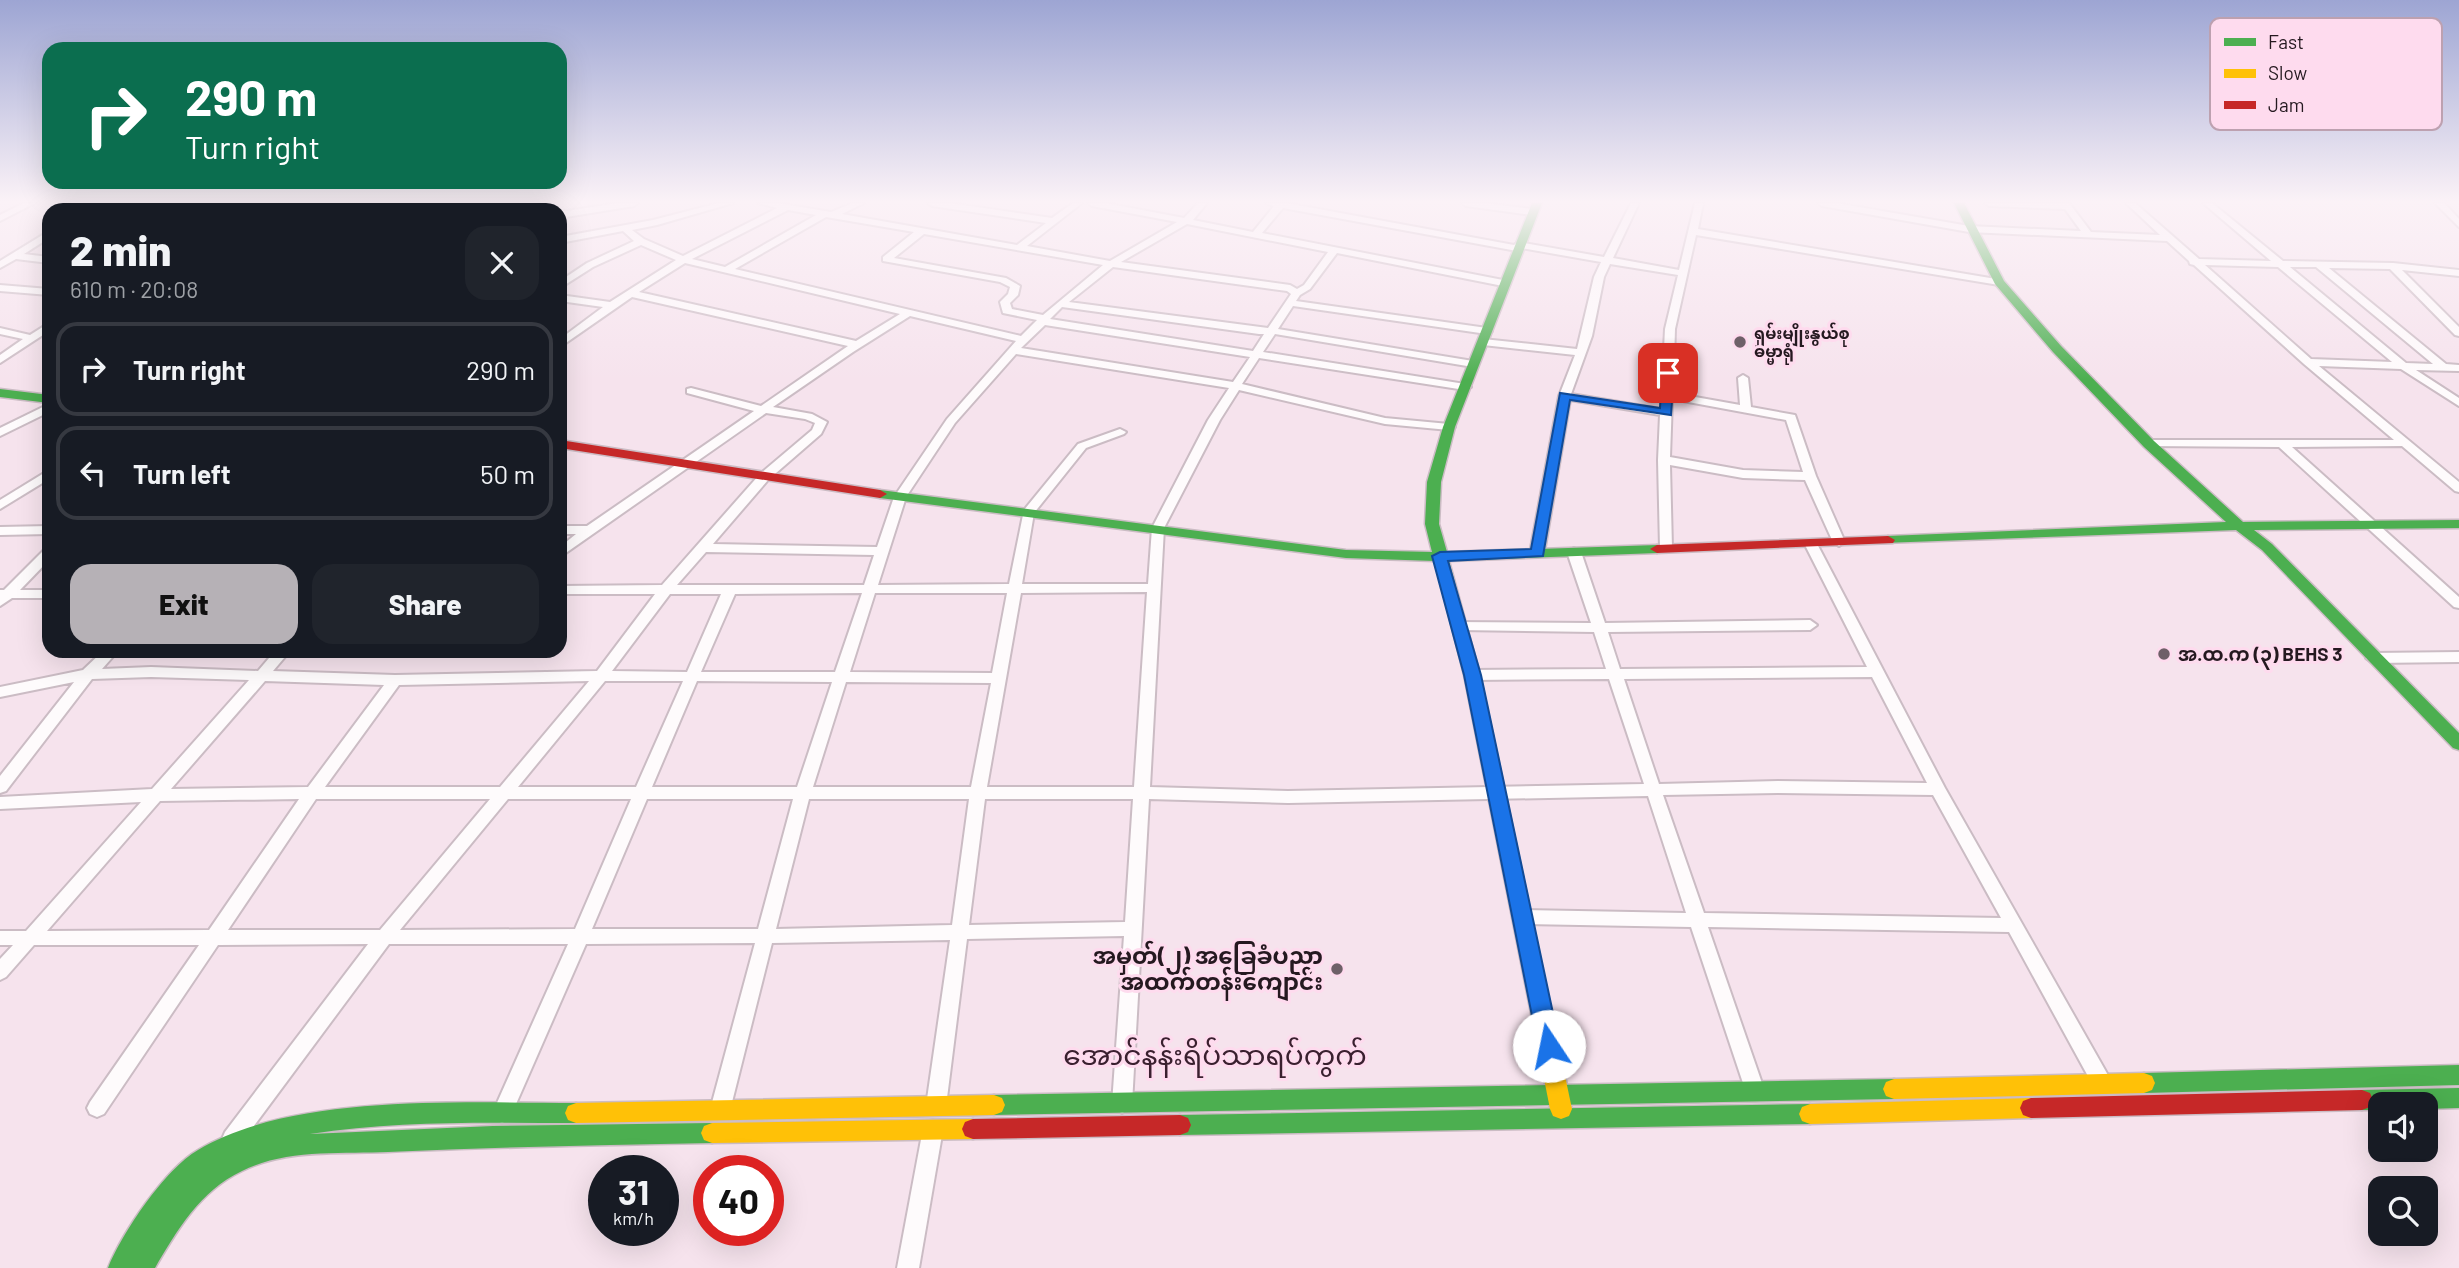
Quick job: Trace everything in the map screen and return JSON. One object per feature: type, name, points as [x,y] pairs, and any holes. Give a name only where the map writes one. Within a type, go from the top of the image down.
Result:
[{"type":"street","points":[[567,280],[596,262]]},
{"type":"street","points":[[567,339],[612,304],[680,262]]},
{"type":"street","points":[[693,262],[907,314],[1018,345],[1235,386],[1385,421],[1449,427]]},
{"type":"street","points":[[727,270],[741,262]]},
{"type":"street","points":[[904,262],[1003,280],[1015,286],[1013,295],[1005,302],[1007,311],[1044,320],[1465,387]]},
{"type":"street","points":[[1100,262],[1290,288],[1294,298]]},
{"type":"street","points":[[720,1110],[802,795],[900,497],[951,422],[1018,345],[1060,304],[1114,262]]},
{"type":"street","points":[[1122,1104],[1158,528],[1179,482],[1235,386],[1294,298],[1307,287],[1325,262]]},
{"type":"street","points":[[1400,262],[1503,283]]},
{"type":"street","points":[[1512,262],[1449,427],[1434,482],[1432,524],[1472,675],[1563,1117]]},
{"type":"street","points":[[1537,553],[1565,396],[1581,353],[1599,277],[1605,262]]},
{"type":"street","points":[[1613,262],[1682,273]]},
{"type":"street","points":[[1666,548],[1664,460],[1670,329],[1684,262]]},
{"type":"street","points":[[1879,262],[1999,282]]},
{"type":"street","points":[[1988,262],[1999,282],[2057,349],[2148,444],[2239,526],[2267,547],[2459,744]]},
{"type":"street","points":[[2193,262],[2402,443],[2459,488]]},
{"type":"street","points":[[2276,262],[2402,365],[2459,402]]},
{"type":"street","points":[[2283,262],[2393,266],[2459,272]]},
{"type":"street","points":[[2317,263],[2441,365]]},
{"type":"street","points":[[2393,266],[2459,333]]},
{"type":"street","points":[[2443,271],[2459,286]]},
{"type":"street","points":[[0,288],[42,291]]},
{"type":"street","points":[[630,293],[855,344]]},
{"type":"street","points":[[1294,298],[1485,337],[1581,353]]},
{"type":"street","points":[[567,299],[612,304]]},
{"type":"street","points":[[1060,304],[1274,331],[1473,364]]},
{"type":"street","points":[[567,547],[587,530],[687,464],[855,344],[907,314]]},
{"type":"street","points":[[0,331],[31,338]]},
{"type":"street","points":[[0,360],[42,331]]},
{"type":"street","points":[[2308,362],[2441,365],[2459,368]]},
{"type":"street","points":[[1741,409],[1746,407],[1742,378]]},
{"type":"street","points":[[229,1143],[384,937],[601,676],[664,592],[764,477],[817,432],[821,422],[808,416],[761,409],[691,391]]},
{"type":"street","points":[[0,393],[42,398]]},
{"type":"street","points":[[1667,395],[1791,417],[1810,476],[1839,542]]},
{"type":"street","points":[[1565,396],[1666,413]]},
{"type":"street","points":[[0,432],[42,411]]},
{"type":"street","points":[[936,1106],[978,795],[1028,513],[1082,446],[1121,432]]},
{"type":"street","points":[[2281,443],[2459,604]]},
{"type":"street","points":[[2148,444],[2402,443]]},
{"type":"street","points":[[567,445],[900,497],[1346,554],[1440,556],[2239,526],[2459,524]]},
{"type":"street","points":[[1664,460],[1742,474],[1810,476]]},
{"type":"street","points":[[0,505],[42,478]]},
{"type":"street","points":[[2239,526],[2239,535],[2245,544],[2459,761]]},
{"type":"street","points":[[0,531],[42,530]]},
{"type":"street","points":[[567,530],[587,530]]},
{"type":"street","points":[[1810,543],[1938,789],[2102,1083]]},
{"type":"street","points":[[702,548],[883,551]]},
{"type":"street","points":[[1574,552],[1755,1092]]},
{"type":"street","points":[[2,597],[42,560]]},
{"type":"street","points":[[567,590],[729,592],[1013,587],[1154,588]]},
{"type":"street","points":[[502,1114],[583,936],[639,794],[729,592]]},
{"type":"street","points":[[2,597],[42,594]]},
{"type":"street","points":[[1459,625],[1600,628],[1810,625]]},
{"type":"street","points":[[2373,658],[2459,657]]},
{"type":"street","points":[[0,787],[88,674],[104,658]]},
{"type":"street","points":[[0,972],[277,658]]},
{"type":"street","points":[[0,692],[88,674],[151,672],[396,680],[601,676],[999,678]]},
{"type":"street","points":[[1472,675],[1877,672]]},
{"type":"street","points":[[97,1108],[312,793],[396,680]]},
{"type":"street","points":[[0,803],[155,795],[312,793],[1140,793],[1288,797],[1778,787],[1938,789]]},
{"type":"street","points":[[1524,918],[1696,918],[2014,925]]},
{"type":"street","points":[[0,938],[765,936],[1132,929]]},
{"type":"street","points":[[120,1268],[144,1229],[179,1184],[205,1158],[229,1143],[261,1132],[296,1127],[502,1114],[1755,1092],[2459,1075]]},
{"type":"street","points":[[141,1268],[194,1188],[212,1170],[260,1149],[493,1138],[2459,1098]]},
{"type":"street","points":[[908,1268],[933,1129]]},
{"type":"traffic: fast","points":[[1498,801],[1472,675],[1432,524],[1434,482],[1449,427],[1514,262]]},
{"type":"traffic: fast","points":[[1989,262],[1999,282],[2057,349],[2149,444],[2239,526],[2267,547],[2459,744]]},
{"type":"traffic: fast","points":[[0,393],[42,398]]},
{"type":"traffic: fast","points":[[880,494],[1346,554],[1440,557],[1657,549]]},
{"type":"traffic: fast","points":[[1888,540],[2239,526],[2459,524]]},
{"type":"traffic: fast","points":[[2144,1083],[2459,1075]]},
{"type":"traffic: fast","points":[[994,1105],[1894,1089]]},
{"type":"traffic: fast","points":[[2362,1100],[2459,1098]]},
{"type":"traffic: fast","points":[[120,1268],[178,1181],[204,1158],[236,1141],[279,1129],[382,1116],[576,1113]]},
{"type":"traffic: fast","points":[[1180,1125],[1810,1114]]},
{"type":"traffic: fast","points":[[141,1268],[184,1202],[216,1172],[236,1161],[290,1146],[493,1137],[712,1133]]},
{"type":"traffic: slow","points":[[1498,801],[1561,1109]]},
{"type":"traffic: slow","points":[[1894,1089],[2144,1083]]},
{"type":"traffic: slow","points":[[576,1113],[994,1105]]},
{"type":"traffic: slow","points":[[1810,1114],[2031,1108]]},
{"type":"traffic: slow","points":[[712,1133],[973,1129]]},
{"type":"traffic: jam","points":[[567,445],[880,494]]},
{"type":"traffic: jam","points":[[1657,549],[1888,540]]},
{"type":"traffic: jam","points":[[2031,1108],[2362,1100]]},
{"type":"traffic: jam","points":[[973,1129],[1180,1125]]},
{"type":"place","name":"ရှမ်းမျိုးနွယ်စု ဓမ္မာရုံ","points":[[1740,342]]},
{"type":"place","name":"အ.ထ.က (၃) BEHS 3","points":[[2164,654]]},
{"type":"place","name":"အမှတ်(၂) အခြေခံပညာ အထက်တန်းကျောင်း","points":[[1337,969]]},
{"type":"district","name":"အောင်နန်းရိပ်သာရပ်ကွက်","points":[[1215,1055]]},
{"type":"route","points":[[1549,1046],[1472,675],[1440,556],[1537,553],[1565,396],[1666,413],[1668,373]]}]
